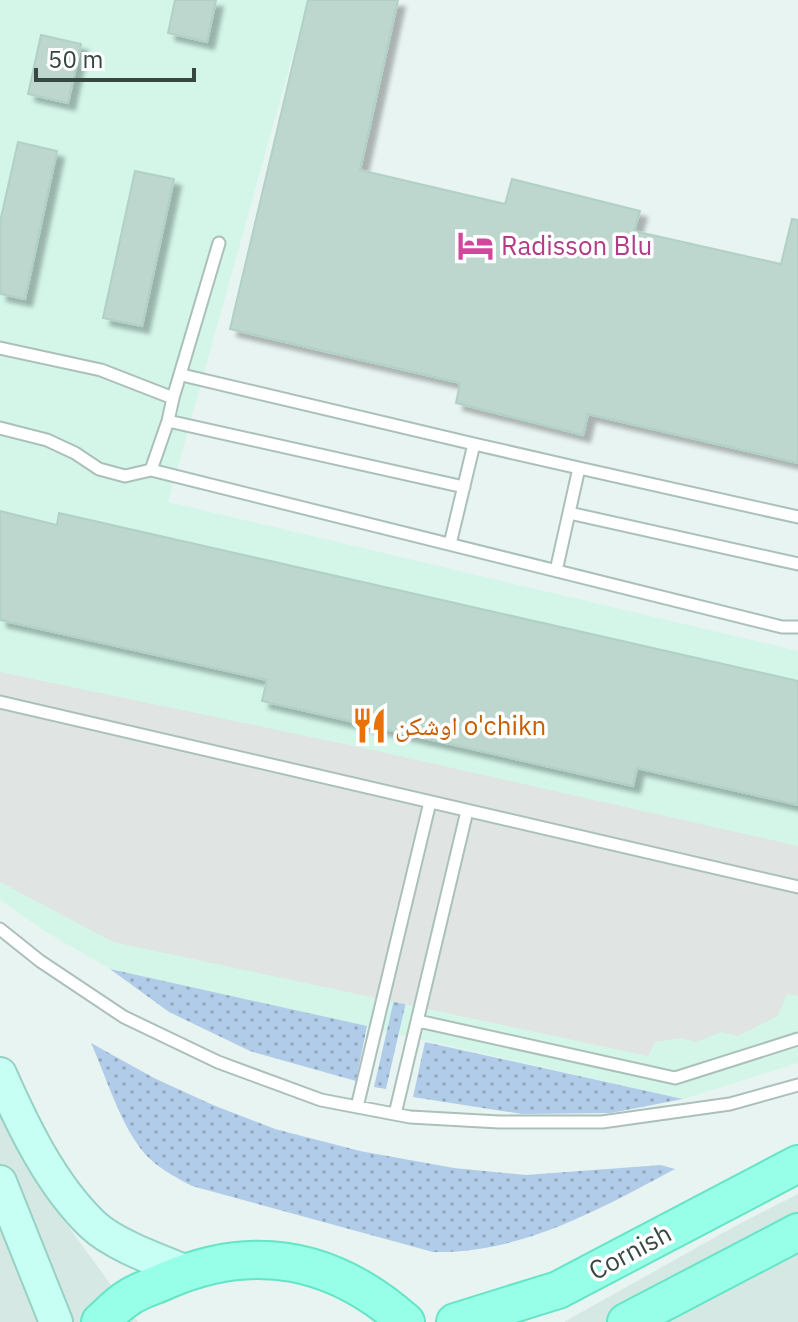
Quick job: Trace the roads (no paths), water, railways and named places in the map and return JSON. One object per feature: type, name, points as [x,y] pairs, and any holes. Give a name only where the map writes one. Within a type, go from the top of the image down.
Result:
[{"type":"main road","points":[[0,1074],[19,1117],[61,1186],[95,1227],[137,1251],[187,1272]]},
{"type":"main road","name":"Cornish","points":[[455,1322],[558,1290],[798,1164]]},
{"type":"main road","points":[[0,1182],[56,1322]]},
{"type":"main road","points":[[626,1322],[798,1232]]},
{"type":"main road","points":[[100,1322],[129,1296],[187,1272],[233,1259],[284,1261],[334,1274],[380,1299],[406,1322]]},
{"type":"lane","points":[[151,470],[182,375],[219,243]]},
{"type":"lane","points":[[0,348],[101,370],[173,398]]},
{"type":"lane","points":[[182,375],[798,517]]},
{"type":"lane","points":[[168,421],[464,487]]},
{"type":"lane","points":[[0,428],[47,440],[99,469],[125,476],[151,470],[782,627],[798,627]]},
{"type":"lane","points":[[450,544],[474,444]]},
{"type":"lane","points":[[556,571],[579,468]]},
{"type":"lane","points":[[569,513],[798,564]]},
{"type":"lane","points":[[0,702],[798,887]]},
{"type":"lane","points":[[357,1107],[430,802]]},
{"type":"lane","points":[[395,1114],[467,811]]},
{"type":"lane","points":[[0,929],[40,961],[124,1017],[218,1062],[321,1100],[395,1114],[499,1122],[602,1122],[730,1104],[798,1085]]},
{"type":"lane","points":[[418,1021],[675,1078],[798,1039]]},
{"type":"place","name":"Radisson Blu","points":[[475,246]]},
{"type":"place","name":"اوشكن o'chikn","points":[[369,726]]}]
